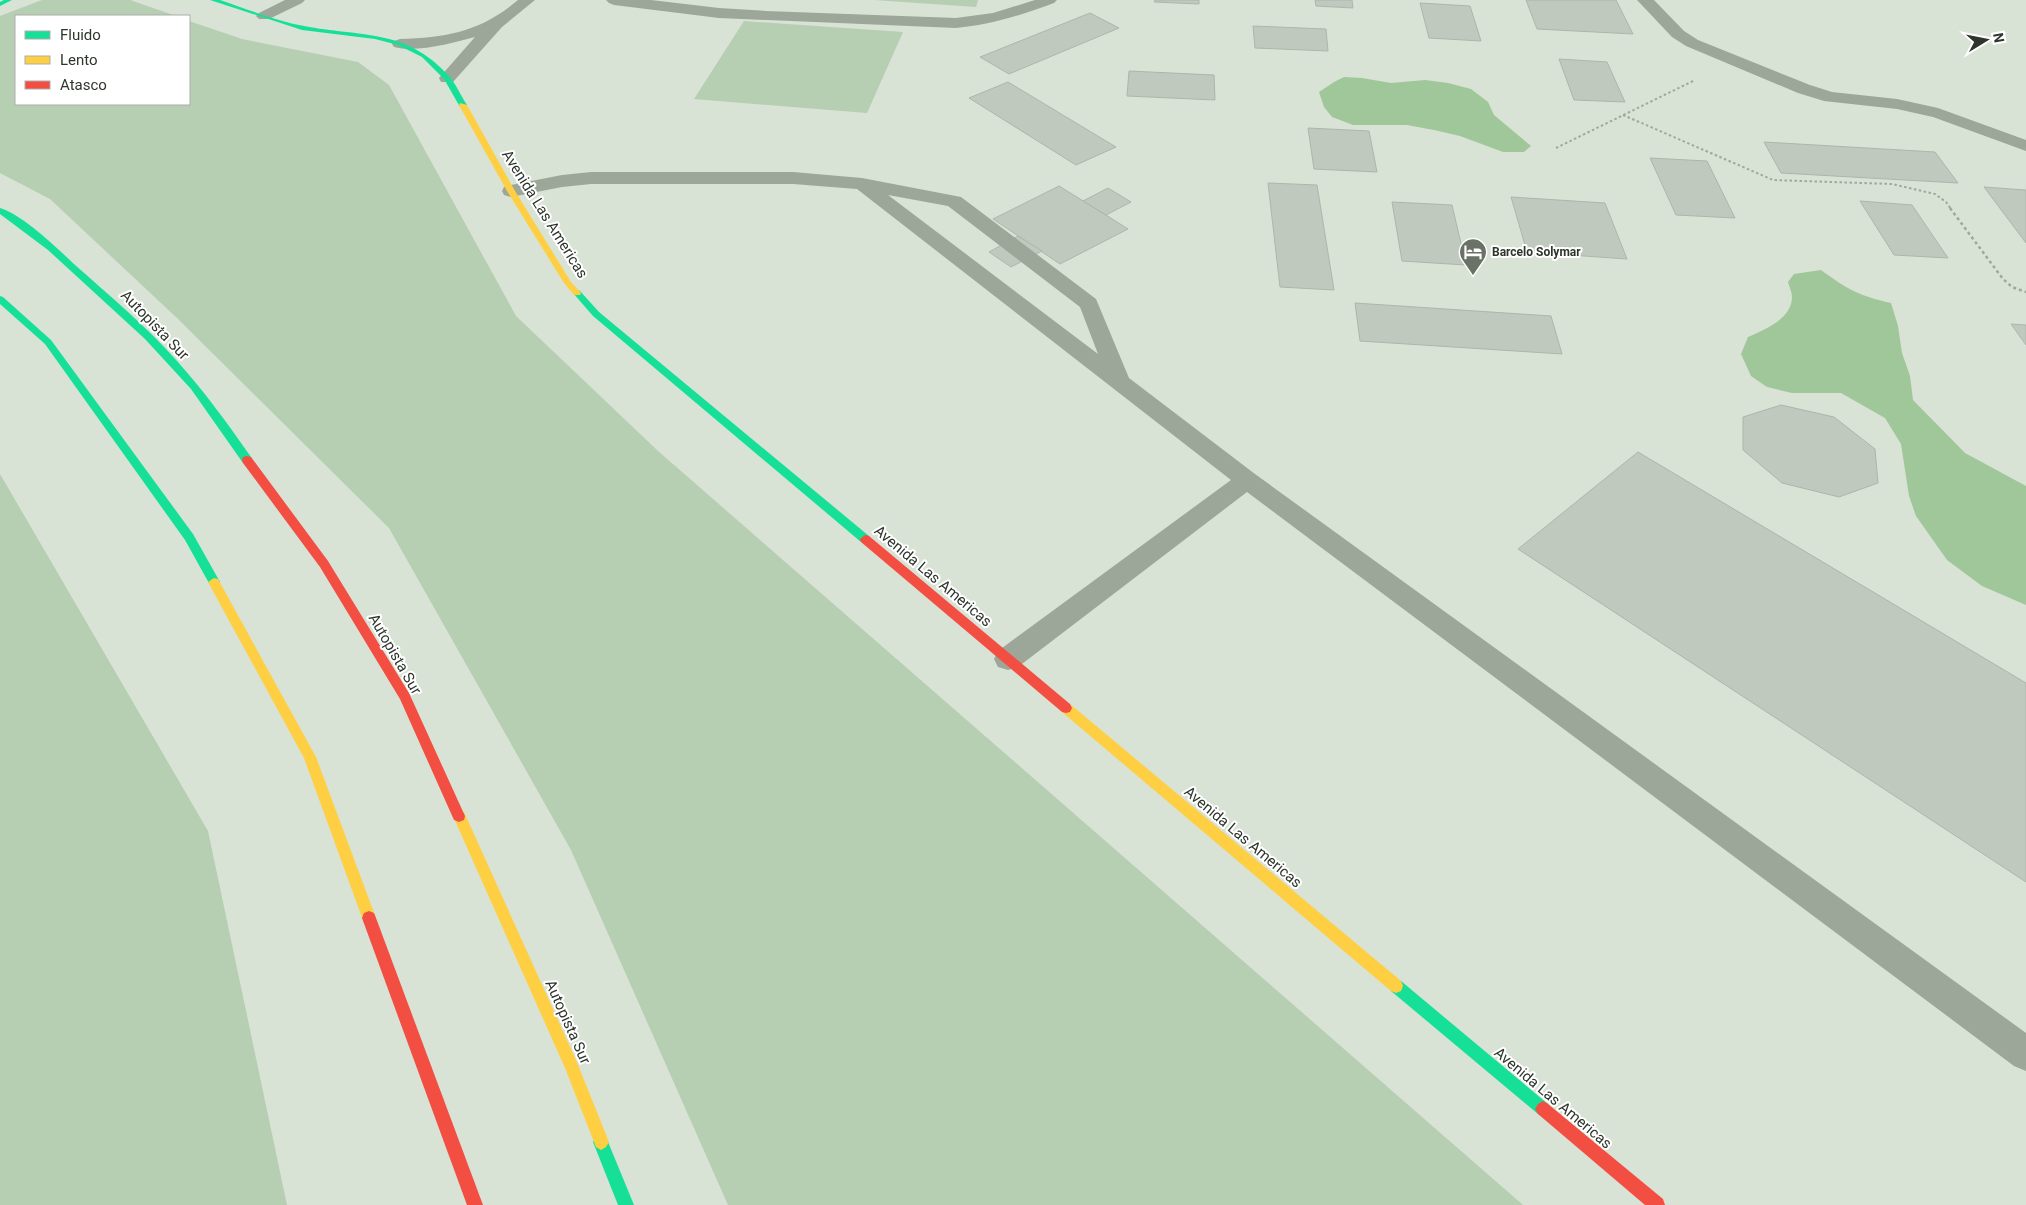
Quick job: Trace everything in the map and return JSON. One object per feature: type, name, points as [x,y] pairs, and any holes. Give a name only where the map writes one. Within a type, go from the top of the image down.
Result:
[{"type":"main road","points":[[0,4],[9,0]]},
{"type":"main road","name":"Avenida Las Americas","points":[[213,0],[302,28],[376,38],[400,44],[424,56],[447,78],[511,191],[568,283],[596,314],[1657,1205]]},
{"type":"main road","name":"Autopista Sur","points":[[0,210],[60,256],[120,309],[185,376],[218,416],[249,463],[324,564],[405,697],[571,1065],[626,1205]]},
{"type":"main road","points":[[0,299],[48,342],[189,537],[310,756],[475,1205]]},
{"type":"lane","points":[[264,16],[297,0]]},
{"type":"lane","points":[[447,78],[458,68],[466,54],[498,23],[527,0]]},
{"type":"lane","points":[[614,0],[719,13],[956,23],[985,21],[1049,0]]},
{"type":"lane","points":[[1645,0],[1678,34],[1692,43],[1804,89],[1830,97],[1898,104],[1938,113],[2026,146]]},
{"type":"lane","points":[[400,44],[424,43],[467,34],[498,23]]},
{"type":"lane","points":[[511,191],[562,181],[591,178],[793,178],[862,184],[954,201],[1089,304],[1119,382]]},
{"type":"lane","points":[[862,184],[1248,480],[2026,1054]]},
{"type":"lane","points":[[1008,659],[1248,480]]},
{"type":"path","points":[[1556,148],[1734,61]]},
{"type":"path","points":[[1622,115],[1773,180],[1892,184],[1935,194],[1946,202],[2003,279],[2012,287],[2026,292]]},
{"type":"shaded area","points":[[42,0],[130,0],[173,15],[15,15],[15,105],[190,105],[190,21],[242,39],[358,62],[389,85],[516,316],[658,451],[1523,1205],[728,1205],[571,850],[389,528],[177,318],[50,199],[0,173],[0,16]]},
{"type":"shaded area","points":[[874,0],[978,0],[976,7]]},
{"type":"shaded area","points":[[744,21],[903,32],[867,113],[694,99]]},
{"type":"shaded area","points":[[1344,77],[1391,83],[1425,80],[1471,89],[1488,102],[1494,115],[1531,146],[1524,152],[1503,152],[1460,136],[1407,125],[1353,125],[1332,117],[1324,107],[1319,92]]},
{"type":"shaded area","points":[[1821,270],[1854,291],[1870,298],[1891,303],[1898,326],[1902,353],[1910,376],[1913,400],[1965,453],[2026,486],[2026,605],[1982,586],[1947,560],[1916,516],[1909,496],[1901,444],[1885,418],[1841,393],[1792,393],[1767,387],[1751,376],[1741,354],[1748,337],[1776,323],[1787,312],[1791,305],[1792,297],[1788,282],[1794,274]]},
{"type":"shaded area","points":[[0,474],[208,831],[287,1205],[0,1205]]},
{"type":"building","points":[[1155,0],[1199,0],[1199,4],[1154,2]]},
{"type":"building","points":[[1315,0],[1352,0],[1353,8],[1316,6]]},
{"type":"building","points":[[1526,0],[1616,0],[1633,34],[1537,29]]},
{"type":"building","points":[[1420,3],[1470,6],[1481,41],[1429,38]]},
{"type":"building","points":[[1090,13],[1119,28],[1009,74],[980,57]]},
{"type":"building","points":[[1253,26],[1326,29],[1328,51],[1255,48]]},
{"type":"building","points":[[1559,59],[1607,62],[1625,102],[1574,100]]},
{"type":"building","points":[[1129,71],[1214,75],[1215,100],[1127,96]]},
{"type":"building","points":[[1008,82],[1116,147],[1076,165],[969,98]]},
{"type":"building","points":[[1308,128],[1369,131],[1377,172],[1314,169]]},
{"type":"building","points":[[1764,142],[1935,152],[1958,183],[1781,173]]},
{"type":"building","points":[[1650,158],[1707,161],[1735,218],[1676,215]]},
{"type":"building","points":[[1268,183],[1317,185],[1334,290],[1280,287]]},
{"type":"building","points":[[1059,186],[1128,229],[1060,264],[993,219]]},
{"type":"building","points":[[1984,187],[2026,190],[2026,243]]},
{"type":"building","points":[[1108,188],[1131,202],[1106,215],[1083,201]]},
{"type":"building","points":[[1511,197],[1605,203],[1627,259],[1527,252]]},
{"type":"building","points":[[1860,201],[1912,205],[1948,258],[1894,255]]},
{"type":"building","points":[[1392,202],[1452,205],[1466,265],[1402,261]]},
{"type":"building","points":[[1018,236],[1042,251],[1011,267],[989,252]]},
{"type":"building","points":[[1355,303],[1551,316],[1562,354],[1360,341]]},
{"type":"building","points":[[2011,324],[2026,325],[2026,345]]},
{"type":"building","points":[[1781,405],[1834,417],[1875,449],[1878,483],[1839,497],[1782,483],[1743,450],[1743,417]]},
{"type":"building","points":[[1638,452],[2026,683],[2026,882],[1518,549]]},
{"type":"traffic: fast","points":[[0,4],[9,0]]},
{"type":"traffic: fast","points":[[213,0],[302,28],[376,37],[400,44],[424,56],[447,78],[463,105]]},
{"type":"traffic: fast","points":[[0,210],[51,248],[149,337],[194,387],[247,460]]},
{"type":"traffic: fast","points":[[577,293],[596,314],[865,539]]},
{"type":"traffic: fast","points":[[0,299],[48,342],[189,537],[214,582]]},
{"type":"traffic: fast","points":[[1396,986],[1543,1109]]},
{"type":"traffic: fast","points":[[601,1142],[626,1205]]},
{"type":"traffic: slow","points":[[463,105],[511,191],[568,283],[577,293]]},
{"type":"traffic: slow","points":[[214,582],[310,757],[369,918]]},
{"type":"traffic: slow","points":[[1066,708],[1396,986]]},
{"type":"traffic: slow","points":[[459,816],[571,1065],[601,1142]]},
{"type":"traffic: jam","points":[[247,460],[324,564],[405,697],[459,816]]},
{"type":"traffic: jam","points":[[865,539],[1066,708]]},
{"type":"traffic: jam","points":[[369,918],[475,1205]]},
{"type":"traffic: jam","points":[[1543,1109],[1657,1205]]},
{"type":"place","name":"Barcelo Solymar","points":[[1473,276]]}]
